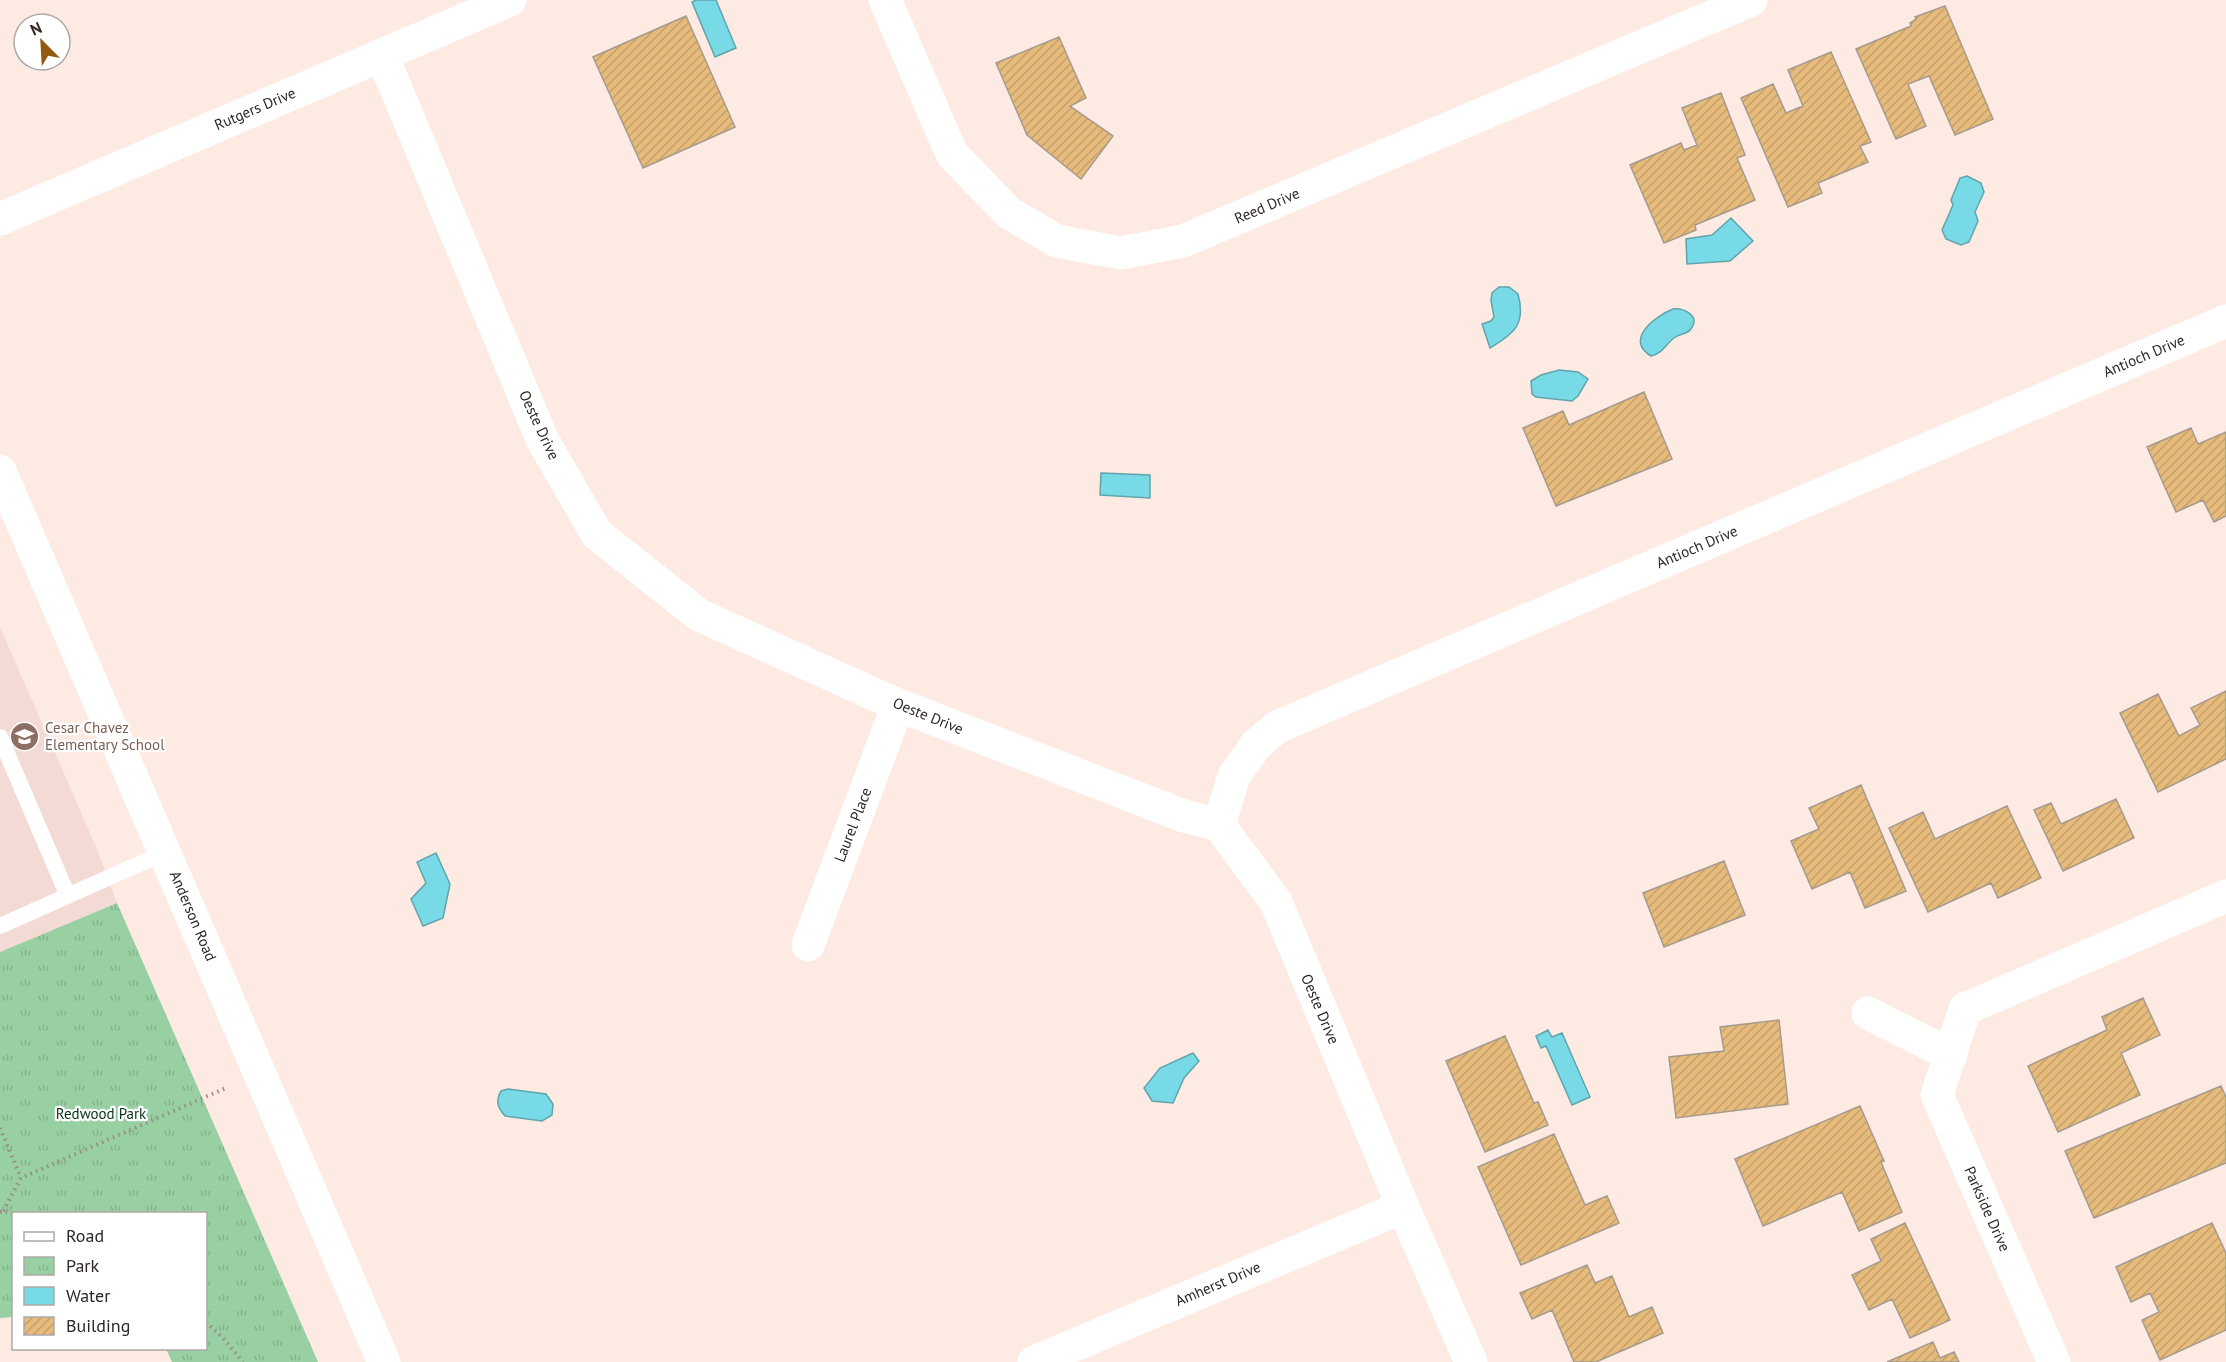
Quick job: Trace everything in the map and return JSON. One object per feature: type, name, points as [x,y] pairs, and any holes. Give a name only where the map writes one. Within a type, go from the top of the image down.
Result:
[{"type":"street","name":"Rutgers Drive","points":[[0,219],[510,0]]},
{"type":"street","name":"Reed Drive","points":[[885,0],[952,154],[974,179],[1009,213],[1057,241],[1121,253],[1183,242],[1751,0]]},
{"type":"street","name":"Oeste Drive","points":[[382,55],[543,441],[597,534],[699,615],[898,705],[1184,816],[1219,825],[1276,902],[1403,1207],[1471,1362]]},
{"type":"street","name":"Antioch Drive","points":[[1219,825],[1234,776],[1256,745],[1277,728],[2226,321]]},
{"type":"street","name":"Anderson Road","points":[[0,471],[384,1362]]},
{"type":"street","name":"Laurel Place","points":[[808,945],[898,705]]},
{"type":"street","name":"Parkside Drive","points":[[2054,1362],[1937,1095],[1965,1009],[2226,896]]},
{"type":"street","points":[[1868,1013],[1951,1055]]},
{"type":"street","name":"Amherst Drive","points":[[1034,1362],[1403,1207]]},
{"type":"lane","points":[[0,737],[69,896]]},
{"type":"lane","points":[[0,926],[166,852]]},
{"type":"path","points":[[2,1211],[21,1178],[259,1072]]},
{"type":"path","points":[[0,1128],[21,1178]]},
{"type":"path","points":[[207,1323],[243,1362]]},
{"type":"shaded area","name":"Cesar Chavez Elementary School","points":[[0,627],[96,847],[117,903],[0,952]]},
{"type":"green space","name":"Redwood Park","points":[[117,903],[318,1362],[172,1362],[166,1350],[207,1350],[207,1212],[12,1212],[12,1317],[0,1318],[0,952]]},
{"type":"water","points":[[716,0],[736,48],[715,57],[692,2]]},
{"type":"water","points":[[1967,176],[1981,183],[1984,192],[1975,212],[1978,221],[1969,242],[1961,245],[1946,239],[1942,230],[1953,205],[1951,200],[1960,178]]},
{"type":"water","points":[[1731,218],[1753,241],[1730,261],[1687,264],[1686,239],[1712,235]]},
{"type":"water","points":[[1499,287],[1509,287],[1518,294],[1521,313],[1512,332],[1490,348],[1482,324],[1491,321],[1494,317],[1492,293]]},
{"type":"water","points":[[1673,309],[1690,313],[1694,324],[1690,331],[1674,338],[1661,351],[1651,356],[1643,350],[1641,336],[1658,317]]},
{"type":"water","points":[[1559,370],[1578,372],[1588,379],[1578,396],[1572,401],[1536,397],[1532,394],[1531,381],[1541,375]]},
{"type":"water","points":[[1101,473],[1150,475],[1150,498],[1100,495]]},
{"type":"water","points":[[436,853],[450,884],[443,918],[423,926],[411,899],[426,883],[417,862]]},
{"type":"water","points":[[1548,1030],[1552,1037],[1562,1033],[1590,1097],[1572,1105],[1546,1046],[1541,1048],[1536,1036]]},
{"type":"water","points":[[1193,1053],[1199,1061],[1184,1078],[1173,1103],[1152,1101],[1144,1088],[1160,1068]]},
{"type":"water","points":[[508,1089],[546,1094],[553,1104],[552,1115],[542,1121],[505,1116],[499,1107],[498,1098],[501,1091]]},
{"type":"building","points":[[1945,6],[1993,119],[1955,135],[1929,76],[1908,84],[1926,126],[1896,139],[1856,49],[1911,26],[1910,23],[1916,19],[1915,17]]},
{"type":"building","points":[[686,16],[735,127],[643,168],[593,57]]},
{"type":"building","points":[[1059,37],[1086,98],[1070,106],[1113,136],[1081,179],[1027,135],[996,63]]},
{"type":"building","points":[[1831,52],[1871,142],[1860,146],[1868,162],[1818,183],[1822,193],[1788,207],[1741,98],[1773,84],[1786,113],[1803,106],[1788,70]]},
{"type":"building","points":[[1721,93],[1745,155],[1737,158],[1755,200],[1695,225],[1696,230],[1664,243],[1630,165],[1681,143],[1684,150],[1697,145],[1682,108]]},
{"type":"building","points":[[1644,392],[1672,459],[1556,506],[1523,428],[1563,411],[1569,425]]},
{"type":"building","points":[[2191,428],[2198,444],[2226,432],[2226,516],[2214,522],[2203,500],[2176,512],[2147,447]]},
{"type":"building","points":[[2226,691],[2226,759],[2158,792],[2120,713],[2158,694],[2179,736],[2200,725],[2191,708]]},
{"type":"building","points":[[1861,785],[1906,891],[1865,908],[1850,872],[1812,889],[1791,841],[1819,829],[1809,808]]},
{"type":"building","points":[[2116,799],[2134,838],[2063,871],[2034,810],[2051,803],[2061,824]]},
{"type":"building","points":[[2007,806],[2041,878],[1998,898],[1991,883],[1928,912],[1889,828],[1923,812],[1935,839]]},
{"type":"building","points":[[1724,861],[1745,915],[1664,947],[1643,893]]},
{"type":"building","points":[[2143,998],[2160,1035],[2121,1053],[2140,1095],[2058,1132],[2028,1066],[2107,1030],[2102,1017]]},
{"type":"building","points":[[1779,1020],[1788,1104],[1676,1118],[1669,1057],[1724,1051],[1720,1027]]},
{"type":"building","points":[[1505,1036],[1534,1103],[1538,1102],[1548,1125],[1485,1152],[1446,1061]]},
{"type":"building","points":[[2221,1086],[2226,1097],[2226,1163],[2094,1218],[2065,1151]]},
{"type":"building","points":[[1860,1106],[1884,1161],[1881,1162],[1902,1212],[1859,1231],[1842,1192],[1763,1226],[1735,1159]]},
{"type":"building","points":[[1554,1134],[1585,1205],[1607,1196],[1619,1223],[1521,1265],[1478,1167]]},
{"type":"building","points":[[1905,1223],[1950,1320],[1910,1338],[1892,1299],[1869,1310],[1852,1275],[1881,1261],[1871,1239]]},
{"type":"building","points":[[2212,1223],[2226,1253],[2226,1330],[2160,1360],[2142,1320],[2159,1312],[2150,1293],[2131,1302],[2116,1267]]},
{"type":"building","points":[[1587,1265],[1595,1283],[1612,1276],[1629,1317],[1652,1307],[1663,1333],[1596,1362],[1574,1362],[1552,1310],[1532,1319],[1520,1293]]},
{"type":"building","points":[[1933,1342],[1940,1358],[1954,1352],[1959,1362],[1887,1362]]},
{"type":"place","name":"Cesar Chavez Elementary School","points":[[24,737]]}]
